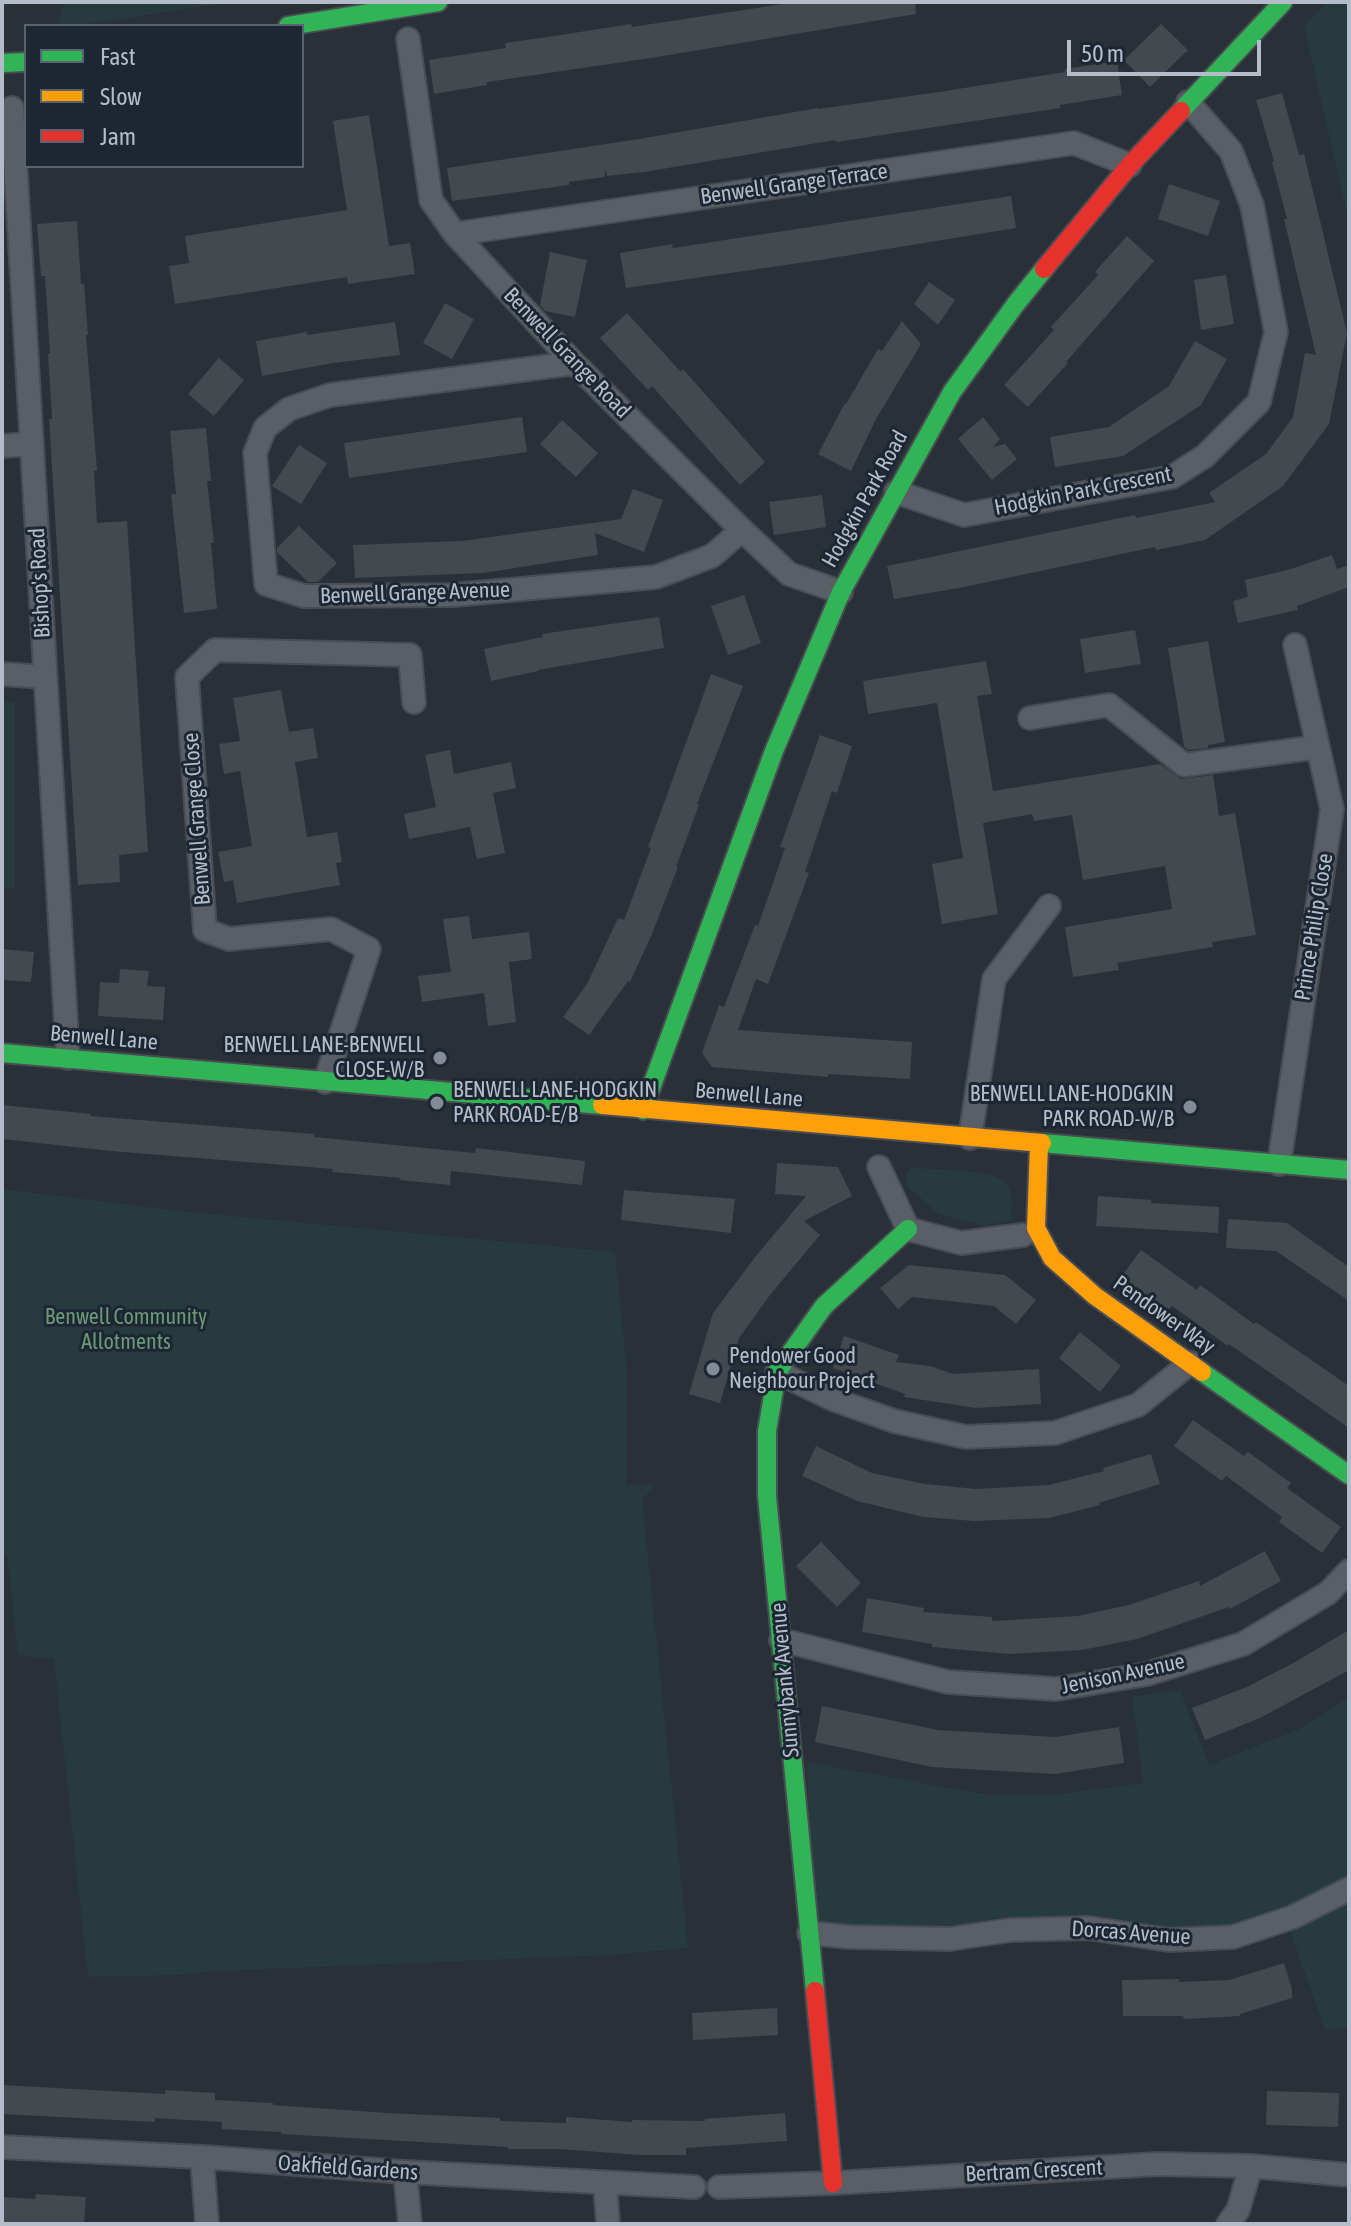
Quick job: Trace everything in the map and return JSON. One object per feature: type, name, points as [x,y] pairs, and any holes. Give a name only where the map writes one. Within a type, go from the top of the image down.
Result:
[{"type":"street","points":[[300,24],[438,2]]},
{"type":"street","name":"Hodgkin Park Road","points":[[643,1110],[774,751],[841,592],[952,392],[1015,305],[1130,165],[1283,2]]},
{"type":"street","name":"Benwell Grange Road","points":[[408,39],[431,200],[455,234],[574,363],[789,574],[841,592]]},
{"type":"street","points":[[2,63],[24,62]]},
{"type":"street","name":"Hodgkin Park Crescent","points":[[896,492],[964,515],[1172,477],[1205,456],[1259,402],[1276,332],[1252,205],[1231,151],[1188,102]]},
{"type":"street","name":"Bishop's Road","points":[[12,108],[68,1058]]},
{"type":"street","name":"Benwell Grange Terrace","points":[[455,234],[1074,143],[1130,165]]},
{"type":"street","name":"Benwell Grange Avenue","points":[[574,363],[330,395],[289,409],[265,428],[255,453],[266,584],[304,596],[453,595],[656,577],[712,556],[742,530]]},
{"type":"street","points":[[2,446],[32,444]]},
{"type":"street","name":"Prince Philip Close","points":[[1279,1164],[1332,809],[1295,645]]},
{"type":"street","name":"Benwell Grange Close","points":[[325,1082],[369,949],[331,929],[229,939],[205,930],[187,677],[215,650],[410,655],[414,702]]},
{"type":"street","points":[[2,674],[45,677]]},
{"type":"street","points":[[1030,718],[1109,705],[1184,765],[1318,747]]},
{"type":"street","points":[[970,1138],[994,979],[1049,906]]},
{"type":"street","name":"Benwell Lane","points":[[2,1053],[1349,1170]]},
{"type":"street","name":"Pendower Way","points":[[1039,1144],[1036,1228],[1052,1258],[1095,1296],[1349,1475]]},
{"type":"street","points":[[879,1167],[908,1229],[961,1243],[1023,1235]]},
{"type":"street","name":"Sunnybank Avenue","points":[[833,2183],[767,1496],[767,1431],[777,1372],[824,1306],[908,1229]]},
{"type":"street","points":[[777,1372],[835,1400],[894,1421],[966,1437],[1055,1433],[1138,1405],[1190,1363]]},
{"type":"street","name":"Jenison Avenue","points":[[781,1640],[948,1682],[1056,1689],[1147,1674],[1243,1644],[1328,1593],[1349,1571]]},
{"type":"street","name":"Dorcas Avenue","points":[[809,1933],[950,1939],[1011,1930],[1088,1928],[1169,1940],[1233,1937],[1293,1917],[1349,1889]]},
{"type":"street","name":"Oakfield Gardens","points":[[2,2147],[694,2187]]},
{"type":"street","points":[[202,2157],[207,2224]]},
{"type":"street","name":"Bertram Crescent","points":[[719,2187],[1158,2164],[1251,2166],[1349,2175]]},
{"type":"street","points":[[1228,2224],[1238,2210],[1251,2166]]},
{"type":"street","points":[[405,2172],[410,2224]]},
{"type":"street","points":[[605,2183],[608,2224]]},
{"type":"green space","points":[[64,2],[232,2],[87,24],[58,24]]},
{"type":"green space","points":[[1328,2],[1349,2],[1349,222],[1304,26]]},
{"type":"green space","points":[[2,702],[15,703],[15,889],[2,888]]},
{"type":"green space","points":[[913,1168],[976,1172],[999,1178],[1006,1183],[1010,1192],[1011,1220],[985,1226],[939,1214],[906,1185],[906,1172]]},
{"type":"green space","name":"Benwell Community Allotments","points":[[2,1189],[188,1212],[615,1252],[626,1363],[626,1485],[655,1485],[642,1500],[688,1948],[610,1955],[88,1977],[54,1659],[18,1655],[7,1554],[3,1554]]},
{"type":"green space","points":[[1180,1690],[1209,1765],[1297,1730],[1349,1698],[1349,2028],[1325,2030],[1284,1913],[1235,1933],[948,1932],[811,1927],[807,1762],[983,1794],[1053,1795],[1143,1783],[1132,1697]]},
{"type":"building","points":[[796,2],[915,2],[916,14],[487,82],[487,85],[434,94],[429,60],[506,48],[505,43]]},
{"type":"building","points":[[1161,24],[1188,50],[1150,87],[1124,60]]},
{"type":"building","points":[[1117,61],[1122,95],[1060,105],[1060,108],[835,140],[644,172],[607,176],[606,170],[604,177],[569,182],[569,185],[452,201],[447,168],[1065,72],[1065,69]]},
{"type":"building","points":[[1282,93],[1299,155],[1304,154],[1347,333],[1329,424],[1283,486],[1205,540],[1156,550],[1155,547],[894,599],[887,566],[1135,515],[1136,518],[1215,502],[1209,493],[1266,454],[1293,417],[1305,353],[1316,355],[1284,219],[1287,219],[1274,161],[1256,100]]},
{"type":"building","points":[[369,115],[389,246],[410,243],[415,274],[348,284],[347,277],[175,304],[169,266],[189,263],[185,236],[347,210],[333,121]]},
{"type":"building","points":[[1169,184],[1220,201],[1208,236],[1158,219]]},
{"type":"building","points":[[1011,196],[1016,228],[626,288],[620,253],[672,244],[673,248]]},
{"type":"building","points":[[77,221],[97,470],[94,471],[97,523],[127,521],[148,852],[119,855],[120,882],[78,885],[49,419],[52,419],[50,353],[45,276],[41,276],[37,224]]},
{"type":"building","points":[[1127,236],[1154,261],[1028,407],[1004,385],[1054,330],[1051,327],[1098,275],[1095,272]]},
{"type":"building","points":[[550,252],[587,260],[575,317],[545,311],[540,305]]},
{"type":"building","points":[[1226,275],[1234,324],[1201,330],[1194,280]]},
{"type":"building","points":[[929,282],[955,300],[938,325],[914,304]]},
{"type":"building","points":[[445,303],[474,319],[452,359],[423,343]]},
{"type":"building","points":[[627,313],[681,372],[683,369],[765,462],[740,485],[652,386],[648,390],[600,338]]},
{"type":"building","points":[[902,321],[921,344],[876,419],[851,471],[818,454],[878,349],[882,351]]},
{"type":"building","points":[[395,322],[400,355],[262,376],[256,341]]},
{"type":"building","points":[[1195,341],[1227,359],[1201,405],[1123,456],[1055,467],[1050,437],[1109,427],[1169,386]]},
{"type":"building","points":[[219,358],[244,380],[214,416],[188,394]]},
{"type":"building","points":[[522,417],[527,452],[349,478],[344,443]]},
{"type":"building","points":[[983,417],[1000,439],[993,447],[1005,444],[1017,459],[992,480],[958,439]]},
{"type":"building","points":[[562,420],[598,453],[576,477],[540,444]]},
{"type":"building","points":[[206,428],[217,609],[184,613],[171,494],[176,494],[170,431]]},
{"type":"building","points":[[299,445],[327,463],[301,504],[272,486]]},
{"type":"building","points":[[633,489],[663,500],[644,552],[595,533],[598,555],[483,573],[355,578],[353,545],[462,541],[621,519]]},
{"type":"building","points":[[822,495],[826,527],[774,535],[769,502]]},
{"type":"building","points":[[299,526],[337,563],[318,582],[308,582],[277,552],[277,548]]},
{"type":"building","points":[[1332,555],[1337,569],[1349,565],[1349,587],[1297,606],[1298,610],[1238,623],[1233,601],[1248,597],[1245,580]]},
{"type":"building","points":[[744,595],[761,643],[728,655],[711,606]]},
{"type":"building","points":[[659,617],[664,648],[491,681],[484,649],[543,637],[542,634]]},
{"type":"building","points":[[1135,630],[1141,664],[1085,673],[1080,639]]},
{"type":"building","points":[[1208,641],[1225,742],[1188,750],[1184,747],[1168,648]]},
{"type":"building","points":[[986,661],[992,694],[977,696],[993,791],[1160,764],[1181,779],[1213,775],[1219,816],[1235,813],[1256,935],[1212,942],[1213,947],[1117,963],[1119,970],[1073,977],[1065,927],[1172,909],[1165,866],[1083,880],[1072,815],[1034,821],[1032,814],[983,823],[998,914],[942,924],[932,864],[963,858],[937,703],[868,714],[863,681]]},
{"type":"building","points":[[711,674],[743,686],[697,804],[678,867],[652,934],[630,982],[589,1035],[563,1017],[587,984],[618,918],[624,920]]},
{"type":"building","points":[[281,690],[289,732],[313,728],[318,758],[295,762],[307,837],[337,832],[342,862],[336,863],[340,885],[237,903],[233,880],[224,882],[218,852],[252,846],[240,771],[224,774],[219,744],[240,741],[233,698]]},
{"type":"building","points":[[820,735],[852,746],[837,793],[832,791],[805,872],[809,873],[768,984],[756,979],[738,1030],[912,1042],[910,1079],[828,1074],[828,1077],[712,1067],[702,1053],[719,1005],[724,1007],[755,925],[758,926],[785,848],[780,847]]},
{"type":"building","points":[[450,750],[454,774],[511,762],[516,788],[493,793],[505,853],[477,859],[470,827],[409,839],[404,814],[436,807],[425,755]]},
{"type":"building","points":[[469,916],[472,939],[529,932],[532,959],[509,962],[516,1022],[488,1026],[484,993],[422,1002],[418,976],[451,972],[443,919]]},
{"type":"building","points":[[2,949],[34,952],[31,982],[2,980]]},
{"type":"building","points":[[120,969],[149,971],[147,986],[165,987],[163,1020],[98,1016],[100,982],[119,983]]},
{"type":"building","points":[[2,1105],[90,1116],[314,1134],[314,1137],[475,1153],[476,1148],[585,1161],[582,1185],[451,1171],[450,1185],[332,1172],[333,1169],[2,1139]]},
{"type":"building","points":[[777,1163],[838,1167],[852,1196],[804,1221],[820,1235],[739,1338],[720,1403],[689,1394],[713,1313],[806,1196],[775,1194]]},
{"type":"building","points":[[624,1190],[735,1199],[731,1233],[621,1220]]},
{"type":"building","points":[[1098,1196],[1219,1207],[1218,1233],[1096,1226]]},
{"type":"building","points":[[1228,1219],[1287,1223],[1349,1267],[1349,1301],[1276,1251],[1226,1248]]},
{"type":"building","points":[[1141,1250],[1197,1290],[1200,1285],[1349,1386],[1349,1428],[1172,1306],[1168,1310],[1121,1277]]},
{"type":"building","points":[[909,1265],[1005,1275],[1036,1300],[1016,1324],[994,1306],[912,1297],[898,1309],[880,1288]]},
{"type":"building","points":[[1080,1332],[1121,1366],[1100,1392],[1059,1358]]},
{"type":"building","points":[[844,1336],[899,1355],[896,1362],[930,1366],[953,1374],[1039,1369],[1041,1404],[976,1408],[904,1397],[905,1394],[833,1368]]},
{"type":"building","points":[[1193,1420],[1244,1456],[1248,1452],[1291,1483],[1287,1488],[1341,1527],[1322,1553],[1279,1522],[1282,1517],[1226,1476],[1222,1481],[1174,1446]]},
{"type":"building","points":[[816,1446],[872,1473],[925,1484],[976,1489],[1049,1485],[1104,1471],[1103,1468],[1151,1454],[1160,1484],[1100,1505],[1049,1518],[974,1521],[923,1517],[857,1501],[802,1476]]},
{"type":"building","points":[[821,1542],[861,1583],[837,1607],[796,1566]]},
{"type":"building","points":[[1265,1551],[1281,1581],[1230,1609],[1137,1639],[1082,1650],[1009,1654],[932,1647],[932,1644],[862,1632],[867,1598],[924,1608],[923,1612],[992,1617],[992,1621],[1078,1616],[1129,1605],[1199,1581],[1200,1586]]},
{"type":"building","points":[[1349,1630],[1349,1670],[1260,1718],[1205,1740],[1192,1708],[1247,1687]]},
{"type":"building","points":[[822,1706],[938,1730],[1055,1737],[1119,1727],[1124,1763],[1055,1774],[932,1767],[815,1742]]},
{"type":"building","points":[[1284,1963],[1292,1998],[1240,2016],[1184,2019],[1183,2016],[1123,2016],[1122,1980],[1229,1980]]},
{"type":"building","points":[[777,2008],[778,2035],[693,2040],[692,2013]]},
{"type":"building","points":[[2,2085],[165,2094],[165,2090],[215,2093],[215,2100],[500,2118],[500,2121],[566,2123],[566,2117],[632,2122],[705,2121],[785,2113],[787,2141],[686,2148],[686,2155],[640,2155],[281,2134],[222,2129],[222,2122],[155,2118],[155,2122],[2,2114]]},
{"type":"building","points":[[1267,2091],[1339,2093],[1338,2127],[1266,2125]]},
{"type":"building","points":[[36,2194],[86,2197],[84,2224],[2,2224],[2,2197],[35,2199]]},
{"type":"traffic: fast","points":[[300,24],[438,2]]},
{"type":"traffic: fast","points":[[1181,111],[1283,2]]},
{"type":"traffic: fast","points":[[2,63],[24,62]]},
{"type":"traffic: fast","points":[[643,1110],[774,751],[841,592],[952,392],[1044,269]]},
{"type":"traffic: fast","points":[[2,1053],[602,1105]]},
{"type":"traffic: fast","points":[[1042,1143],[1349,1170]]},
{"type":"traffic: fast","points":[[815,1991],[767,1496],[767,1431],[777,1372],[824,1306],[908,1229]]},
{"type":"traffic: fast","points":[[1202,1372],[1349,1475]]},
{"type":"traffic: slow","points":[[602,1105],[1042,1143]]},
{"type":"traffic: slow","points":[[1039,1144],[1036,1228],[1052,1258],[1095,1296],[1202,1372]]},
{"type":"traffic: jam","points":[[1044,269],[1130,165],[1181,111]]},
{"type":"traffic: jam","points":[[815,1991],[833,2183]]},
{"type":"place","name":"BENWELL LANE-BENWELL CLOSE-W/B","points":[[440,1058]]},
{"type":"place","name":"BENWELL LANE-HODGKIN PARK ROAD-E/B","points":[[437,1103]]},
{"type":"place","name":"BENWELL LANE-HODGKIN PARK ROAD-W/B","points":[[1190,1107]]},
{"type":"place","name":"Pendower Good Neighbour Project","points":[[713,1369]]}]
